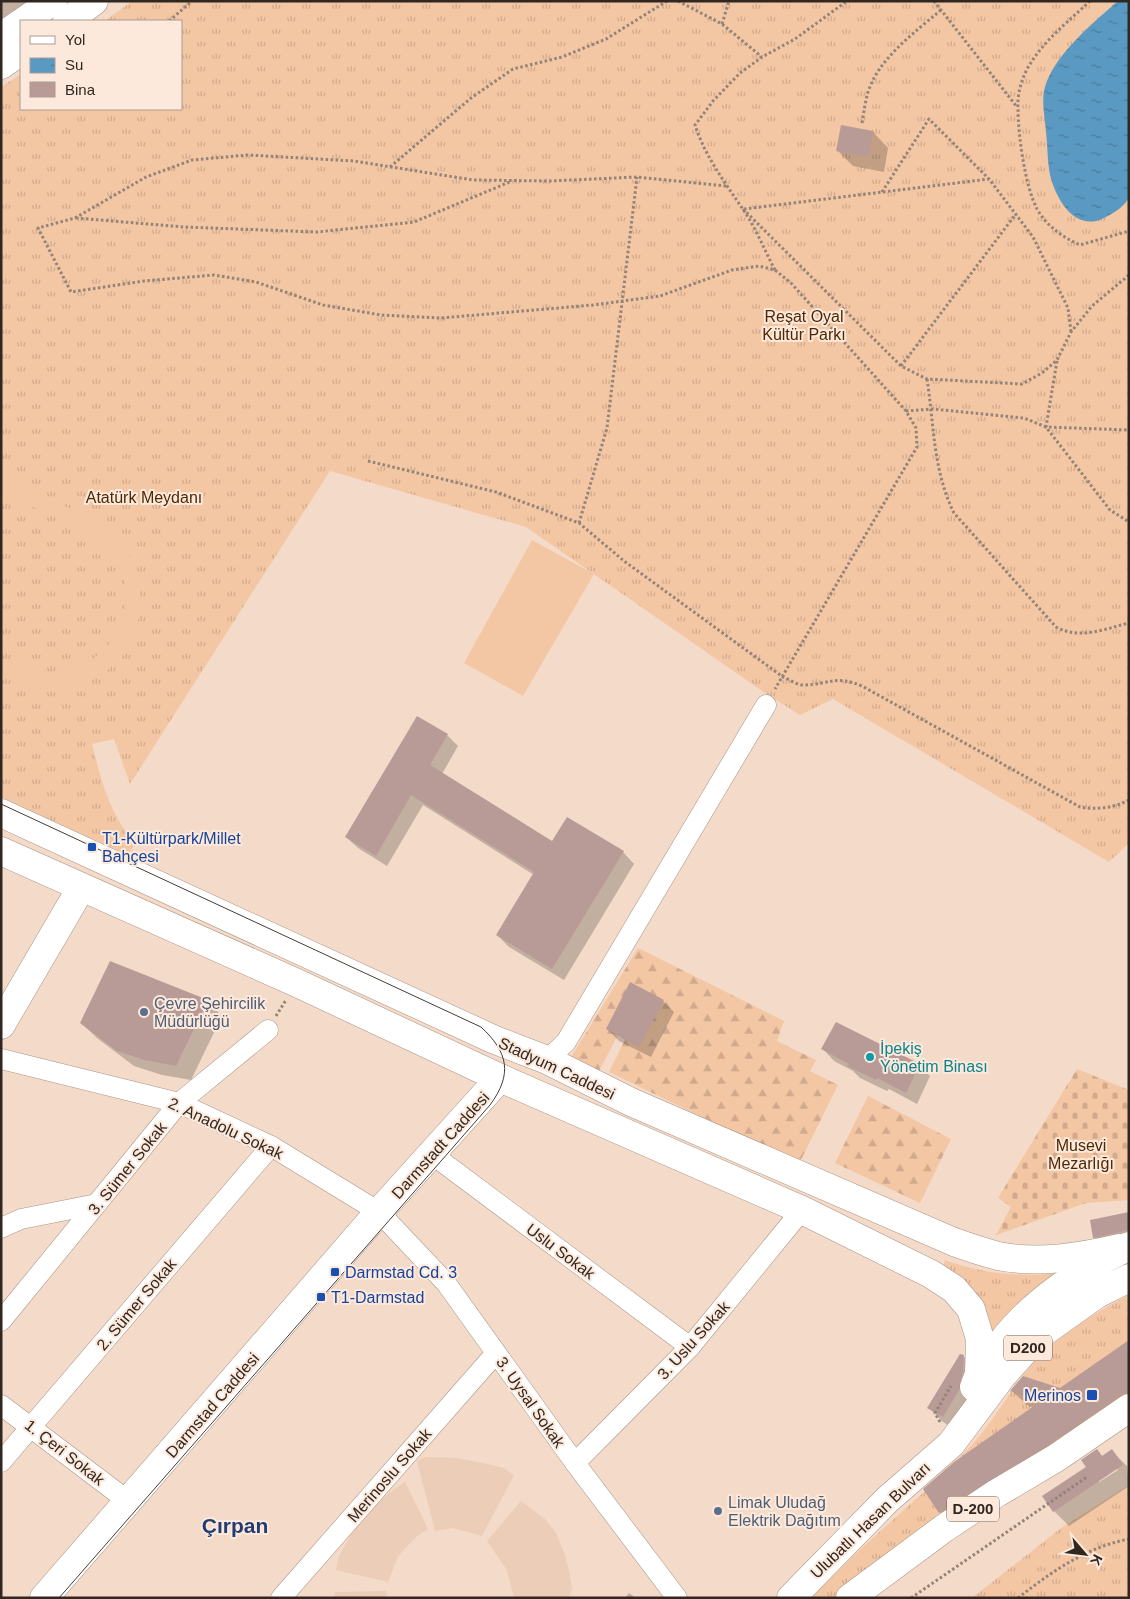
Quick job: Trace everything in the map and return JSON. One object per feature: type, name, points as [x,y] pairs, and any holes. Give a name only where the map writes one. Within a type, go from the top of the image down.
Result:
[{"type":"main road","points":[[26,20],[53,1]]},
{"type":"main road","points":[[68,20],[94,1]]},
{"type":"main road","points":[[1,37],[20,24]]},
{"type":"main road","points":[[1,65],[20,52]]},
{"type":"main road","name":"Stadyum Caddesi","points":[[1,813],[486,1036],[547,1060],[631,1102],[954,1242],[999,1256],[1042,1260],[1087,1256],[1129,1246]]},
{"type":"main road","points":[[1,851],[297,983],[500,1078],[802,1210],[931,1274],[954,1290],[971,1308],[980,1339],[980,1374],[952,1444]]},
{"type":"main road","points":[[1,1025],[82,888]]},
{"type":"main road","name":"Darmstadt Caddesi","points":[[380,1212],[500,1078]]},
{"type":"main road","name":"Darmstad Caddesi","points":[[44,1598],[380,1212]]},
{"type":"main road","points":[[952,1444],[1001,1343],[1043,1299],[1088,1267],[1129,1246]]},
{"type":"main road","name":"D200","points":[[952,1444],[1002,1376],[1038,1336],[1097,1294],[1129,1278]]},
{"type":"main road","points":[[1101,1427],[1129,1408]]},
{"type":"main road","points":[[1101,1427],[1129,1414]]},
{"type":"main road","name":"D-200","points":[[850,1598],[943,1529],[1056,1458],[1101,1427]]},
{"type":"main road","name":"Ulubatlı Hasan Bulvarı","points":[[790,1598],[888,1500],[952,1444]]},
{"type":"street","points":[[547,1060],[566,1042],[766,705]]},
{"type":"street","name":"3. Sümer Sokak","points":[[1,1321],[179,1103],[268,1030]]},
{"type":"street","name":"2. Anadolu Sokak","points":[[1,1059],[179,1103],[271,1146],[380,1212]]},
{"type":"street","name":"2. Sümer Sokak","points":[[1,1462],[271,1146]]},
{"type":"street","name":"Uslu Sokak","points":[[433,1155],[690,1347]]},
{"type":"street","points":[[1,1228],[21,1219],[98,1204]]},
{"type":"street","name":"3. Uslu Sokak","points":[[575,1463],[690,1347],[802,1210]]},
{"type":"street","name":"3. Uysal Sokak","points":[[380,1212],[446,1284],[575,1463],[677,1598]]},
{"type":"street","name":"Merinoslu Sokak","points":[[281,1598],[496,1353]]},
{"type":"street","name":"1. Çeri Sokak","points":[[1,1405],[32,1426],[128,1501]]},
{"type":"path","points":[[170,20],[192,1]]},
{"type":"path","points":[[390,166],[471,98],[513,69],[562,57],[606,39],[667,1]]},
{"type":"path","points":[[678,1],[722,24],[762,57]]},
{"type":"path","points":[[722,24],[729,1]]},
{"type":"path","points":[[847,1],[795,39],[762,57],[740,73],[713,101],[695,124],[701,145],[726,186],[744,209],[901,366],[927,379],[1022,384],[1042,373],[1057,360]]},
{"type":"path","points":[[934,1],[1018,107]]},
{"type":"path","points":[[1090,1],[1052,36],[1032,62],[1021,85],[1018,107],[1028,184],[1037,209],[1050,226],[1066,239],[1080,245],[1129,231]]},
{"type":"path","points":[[862,122],[869,90],[877,75],[889,58],[941,10]]},
{"type":"path","points":[[882,192],[929,119],[989,179],[1034,237],[1068,308],[1071,332]]},
{"type":"path","points":[[726,186],[637,177],[473,180],[354,161],[248,154],[192,160],[146,177],[75,218],[38,228],[71,292],[144,281],[214,275],[256,282],[323,305],[381,315],[441,318],[622,301],[660,296],[732,270],[759,266],[775,270]]},
{"type":"path","points":[[579,523],[607,428],[637,177]]},
{"type":"path","points":[[744,209],[989,179]]},
{"type":"path","points":[[75,218],[184,227],[317,232],[414,222],[514,180]]},
{"type":"path","points":[[744,209],[775,270],[791,283],[906,411],[916,428],[917,447],[766,705]]},
{"type":"path","points":[[901,366],[1016,214]]},
{"type":"path","points":[[1129,276],[1092,306],[1071,332],[1057,360],[1046,427],[1110,510],[1129,522]]},
{"type":"path","points":[[927,379],[932,410],[934,445],[945,494],[954,512],[1056,627],[1069,634],[1084,634],[1129,623]]},
{"type":"path","points":[[906,411],[932,410],[1024,418],[1046,427],[1129,430]]},
{"type":"path","points":[[368,461],[496,492],[579,523],[624,561],[783,677],[803,686],[829,680],[847,680],[862,686],[1080,807],[1089,809],[1117,806],[1129,800]]},
{"type":"path","points":[[935,1413],[954,1381]]},
{"type":"path","points":[[911,1598],[1087,1477]]},
{"type":"path","points":[[1018,1598],[1053,1570],[1111,1542],[1129,1539]]},
{"type":"shaded area","points":[[425,1457],[456,1458],[488,1464],[503,1468],[514,1475],[482,1536],[453,1528],[435,1531],[417,1461]]},
{"type":"shaded area","points":[[405,1482],[428,1529],[416,1537],[398,1556],[388,1582],[336,1570],[339,1556],[352,1533],[378,1501]]},
{"type":"shaded area","points":[[521,1501],[545,1519],[556,1533],[569,1571],[572,1588],[569,1598],[514,1598],[507,1570],[487,1541]]},
{"type":"shaded area","points":[[386,1591],[387,1598],[334,1598],[335,1592]]},
{"type":"green space","name":"Reşat Oyal Kültür Parkı","points":[[132,1],[1129,1],[1129,843],[1109,862],[833,699],[800,715],[765,693],[526,527],[330,471],[130,784],[114,739],[92,744],[103,784],[113,809],[135,844],[128,855],[1,797],[1,87],[20,75],[20,110],[182,110],[182,20],[106,20]]},
{"type":"green space","points":[[1,476],[107,526],[127,550],[138,577],[140,605],[135,631],[122,655],[102,674],[76,686],[45,690],[22,684],[1,675],[1,658],[16,665],[47,672],[64,671],[79,667],[92,660],[113,638],[120,625],[125,610],[126,595],[123,575],[113,556],[96,538],[71,524],[1,493]]},
{"type":"green space","points":[[532,540],[594,574],[523,696],[464,663]]},
{"type":"green space","points":[[638,948],[784,1021],[777,1041],[816,1060],[810,1071],[838,1085],[799,1164],[609,1072],[625,1040],[618,1035],[599,1071],[570,1059]]},
{"type":"green space","name":"Musevi Mezarlığı","points":[[1077,1069],[1129,1090],[1129,1200],[1086,1203],[996,1235],[1011,1207],[998,1198]]},
{"type":"green space","points":[[868,1096],[951,1139],[920,1203],[835,1163]]},
{"type":"green space","points":[[945,1260],[984,1271],[1023,1275],[1101,1269],[990,1365],[991,1329],[984,1307],[943,1266]]},
{"type":"green space","points":[[1129,1295],[1129,1406],[845,1598],[812,1598],[849,1560],[966,1451],[1041,1355],[1076,1326],[1102,1309]]},
{"type":"green space","points":[[1129,1485],[1129,1598],[972,1598],[1061,1528]]},
{"type":"water","points":[[1118,1],[1129,1],[1129,198],[1120,208],[1102,219],[1084,221],[1077,218],[1064,206],[1050,176],[1043,98],[1050,75],[1066,51]]},
{"type":"building","points":[[841,125],[873,131],[868,157],[836,151]]},
{"type":"building","points":[[417,716],[448,734],[430,765],[552,841],[567,817],[624,851],[552,969],[496,935],[534,872],[411,795],[376,856],[345,837]]},
{"type":"building","name":"Çevre Şehircilik Müdürlüğü","points":[[110,961],[208,1000],[176,1066],[145,1060],[117,1051],[80,1023]]},
{"type":"building","points":[[630,982],[664,1000],[639,1047],[606,1029]]},
{"type":"building","name":"İpekiş Yönetim Binası","points":[[836,1022],[920,1064],[906,1093],[877,1078],[876,1080],[847,1066],[849,1064],[821,1049]]},
{"type":"building","points":[[1129,1212],[1129,1230],[1093,1238],[1090,1220]]},
{"type":"building","points":[[1129,1340],[1129,1393],[1120,1395],[1048,1445],[939,1513],[923,1489],[954,1462],[1041,1401],[1010,1391],[1023,1376],[1060,1388]]},
{"type":"building","points":[[960,1354],[964,1355],[959,1390],[943,1417],[927,1408]]},
{"type":"building","points":[[1097,1449],[1102,1456],[1112,1449],[1123,1465],[1053,1512],[1042,1496],[1086,1467],[1081,1460]]},
{"type":"tram line","points":[[1,804],[481,1027],[497,1045],[502,1054],[504,1064],[502,1083],[490,1105],[59,1598]]},
{"type":"place","name":"T1-Kültürpark/Millet Bahçesi","points":[[92,847]]},
{"type":"place","name":"Çevre Şehircilik Müdürlüğü","points":[[144,1012]]},
{"type":"place","name":"İpekiş Yönetim Binası","points":[[870,1057]]},
{"type":"place","name":"Darmstad Cd. 3","points":[[335,1272]]},
{"type":"place","name":"T1-Darmstad","points":[[321,1297]]},
{"type":"place","name":"Merinos","points":[[1092,1395]]},
{"type":"place","name":"Limak Uludağ Elektrik Dağıtım","points":[[718,1511]]},
{"type":"district","name":"Çırpan","points":[[235,1526]]},
{"type":"park label","name":"Atatürk Meydanı","points":[[144,497]]}]
